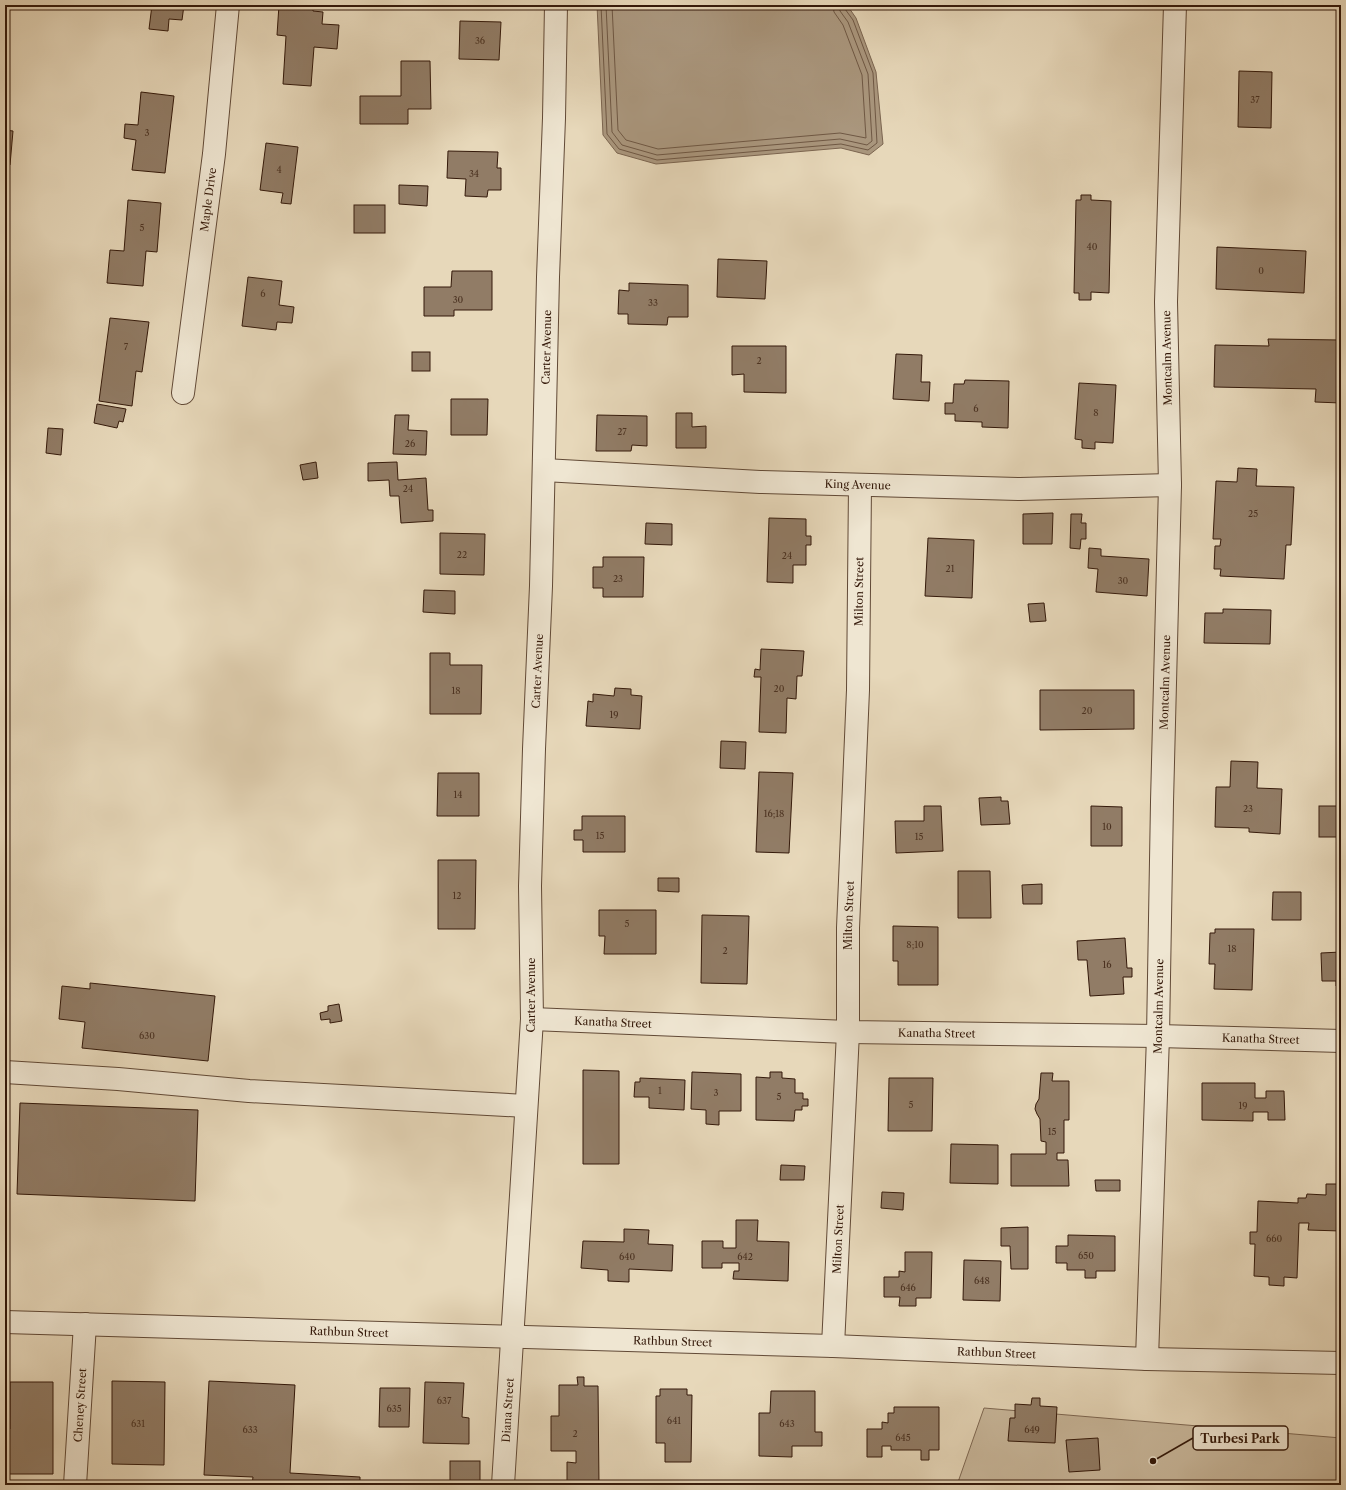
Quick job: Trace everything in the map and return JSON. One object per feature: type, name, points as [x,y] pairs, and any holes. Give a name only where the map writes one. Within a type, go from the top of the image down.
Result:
[{"type":"street","name":"Maple Drive","points":[[183,393],[214,154],[228,5]]},
{"type":"street","name":"Carter Avenue","points":[[512,1336],[532,1019],[530,886],[544,470],[556,5]]},
{"type":"street","name":"Montcalm Avenue","points":[[1147,1359],[1158,1036],[1170,485],[1166,302],[1175,5]]},
{"type":"street","name":"King Avenue","points":[[544,470],[760,482],[1020,489],[1170,485]]},
{"type":"street","name":"Milton Street","points":[[833,1346],[848,1032],[848,928],[858,690],[860,485]]},
{"type":"street","name":"Kanatha Street","points":[[532,1019],[848,1032],[1158,1036],[1341,1041]]},
{"type":"street","points":[[5,1072],[118,1079],[249,1092],[526,1106]]},
{"type":"street","name":"Rathbun Street","points":[[5,1322],[833,1346],[1147,1359],[1341,1363]]},
{"type":"street","name":"Cheney Street","points":[[75,1485],[85,1324]]},
{"type":"street","name":"Diana Street","points":[[504,1485],[512,1336]]},
{"type":"shaded area","points":[[984,1408],[1341,1438],[1341,1485],[957,1485]]},
{"type":"water","points":[[597,5],[847,5],[856,18],[876,72],[883,144],[869,155],[841,148],[656,164],[617,153],[603,135]]},
{"type":"building","points":[[152,5],[184,5],[182,20],[169,19],[168,31],[149,29]]},
{"type":"building","points":[[279,5],[313,5],[313,11],[323,12],[322,24],[339,25],[337,49],[314,47],[311,86],[283,84],[286,36],[277,35]]},
{"type":"building","points":[[1243,5],[1275,5],[1275,8],[1243,8]]},
{"type":"building","points":[[460,21],[501,22],[499,60],[459,59]]},
{"type":"building","points":[[401,61],[430,61],[431,109],[408,109],[408,124],[360,124],[360,96],[401,96]]},
{"type":"building","points":[[1239,71],[1272,72],[1271,128],[1238,127]]},
{"type":"building","points":[[5,81],[7,81],[5,98]]},
{"type":"building","points":[[141,92],[174,96],[165,173],[132,170],[136,140],[124,138],[125,124],[138,125]]},
{"type":"building","points":[[5,130],[13,131],[10,165],[5,164]]},
{"type":"building","points":[[266,143],[298,147],[291,204],[281,203],[283,193],[260,190]]},
{"type":"building","points":[[448,151],[498,152],[497,168],[501,168],[501,190],[488,190],[487,197],[465,196],[466,179],[447,178]]},
{"type":"building","points":[[399,185],[428,186],[427,206],[399,204]]},
{"type":"building","points":[[1081,195],[1091,195],[1091,200],[1111,201],[1109,293],[1091,292],[1091,300],[1079,300],[1079,293],[1074,293],[1076,200],[1081,200]]},
{"type":"building","points":[[128,200],[161,203],[157,252],[146,251],[143,286],[107,283],[110,250],[124,251]]},
{"type":"building","points":[[354,205],[385,205],[385,233],[354,233]]},
{"type":"building","points":[[1217,247],[1306,251],[1304,293],[1216,289]]},
{"type":"building","points":[[718,259],[767,261],[765,299],[717,297]]},
{"type":"building","points":[[452,271],[492,271],[492,310],[454,310],[454,316],[424,316],[424,287],[451,287]]},
{"type":"building","points":[[248,277],[282,281],[279,305],[294,307],[292,323],[277,322],[276,330],[242,326]]},
{"type":"building","points":[[629,283],[688,285],[688,317],[668,317],[667,325],[628,324],[628,314],[618,314],[619,290],[629,291]]},
{"type":"building","points":[[110,318],[149,322],[142,372],[136,371],[132,406],[99,401]]},
{"type":"building","points":[[1268,339],[1341,340],[1341,403],[1315,402],[1316,389],[1214,387],[1215,345],[1269,346]]},
{"type":"building","points":[[732,346],[786,346],[786,393],[744,392],[744,374],[732,375]]},
{"type":"building","points":[[412,352],[430,352],[430,371],[412,371]]},
{"type":"building","points":[[896,354],[922,355],[921,382],[930,382],[929,401],[893,399]]},
{"type":"building","points":[[965,380],[1009,381],[1008,428],[982,427],[982,422],[955,421],[955,414],[945,414],[945,403],[953,403],[954,384],[964,384]]},
{"type":"building","points":[[1079,383],[1116,385],[1113,443],[1095,442],[1095,449],[1082,448],[1082,440],[1075,439]]},
{"type":"building","points":[[451,399],[488,399],[487,435],[451,435]]},
{"type":"building","points":[[97,404],[126,409],[123,422],[119,421],[117,428],[94,423]]},
{"type":"building","points":[[676,413],[692,413],[692,427],[706,426],[706,448],[676,448]]},
{"type":"building","points":[[395,415],[409,415],[408,430],[427,431],[426,455],[393,454]]},
{"type":"building","points":[[597,415],[647,416],[647,446],[632,445],[631,451],[596,451]]},
{"type":"building","points":[[48,428],[63,429],[61,455],[46,453]]},
{"type":"building","points":[[316,462],[318,478],[303,480],[300,465]]},
{"type":"building","points":[[397,462],[398,480],[426,478],[428,510],[433,510],[433,521],[401,523],[399,496],[390,496],[389,480],[368,481],[368,463]]},
{"type":"building","points":[[1238,468],[1257,469],[1256,486],[1294,487],[1291,545],[1286,545],[1284,579],[1220,576],[1221,569],[1214,569],[1215,546],[1220,546],[1221,539],[1213,539],[1216,481],[1237,482]]},
{"type":"building","points":[[1053,513],[1052,544],[1023,544],[1023,514]]},
{"type":"building","points":[[1071,514],[1082,514],[1081,523],[1086,523],[1086,539],[1081,539],[1080,549],[1070,548]]},
{"type":"building","points":[[769,518],[806,519],[806,536],[811,536],[811,545],[806,545],[806,565],[793,565],[793,583],[767,582]]},
{"type":"building","points":[[646,523],[672,524],[672,545],[645,544]]},
{"type":"building","points":[[440,533],[485,534],[484,575],[440,574]]},
{"type":"building","points":[[928,538],[974,540],[972,598],[925,596]]},
{"type":"building","points":[[1089,548],[1101,549],[1101,556],[1149,559],[1147,596],[1096,592],[1098,569],[1088,568]]},
{"type":"building","points":[[603,557],[644,557],[643,597],[603,597],[603,588],[593,588],[593,567],[603,567]]},
{"type":"building","points":[[424,590],[455,591],[455,614],[423,612]]},
{"type":"building","points":[[1044,603],[1046,621],[1030,622],[1028,604]]},
{"type":"building","points":[[1223,609],[1271,610],[1270,644],[1204,643],[1205,613],[1223,613]]},
{"type":"building","points":[[761,649],[804,651],[802,676],[797,676],[796,699],[787,698],[786,733],[759,732],[761,677],[754,677],[755,669],[760,670]]},
{"type":"building","points":[[430,653],[450,653],[450,665],[482,665],[481,714],[430,714]]},
{"type":"building","points":[[615,688],[631,689],[631,695],[642,696],[640,729],[586,726],[588,701],[593,702],[593,694],[614,696]]},
{"type":"building","points":[[1040,690],[1134,690],[1134,729],[1040,730]]},
{"type":"building","points":[[721,741],[746,742],[745,769],[720,768]]},
{"type":"building","points":[[1231,761],[1258,762],[1257,788],[1282,789],[1280,834],[1249,832],[1249,828],[1215,827],[1216,787],[1230,787]]},
{"type":"building","points":[[759,772],[793,773],[789,853],[756,852]]},
{"type":"building","points":[[438,773],[479,773],[479,816],[437,816]]},
{"type":"building","points":[[1001,797],[1001,801],[1008,801],[1010,824],[981,825],[979,798]]},
{"type":"building","points":[[924,806],[941,806],[943,851],[896,853],[895,821],[924,821]]},
{"type":"building","points":[[1091,806],[1122,807],[1122,846],[1091,846]]},
{"type":"building","points":[[1319,806],[1341,806],[1341,837],[1319,837]]},
{"type":"building","points":[[582,816],[625,816],[625,852],[583,852],[583,840],[574,840],[574,830],[582,830]]},
{"type":"building","points":[[438,860],[476,860],[475,929],[438,929]]},
{"type":"building","points":[[958,871],[990,871],[991,918],[958,918]]},
{"type":"building","points":[[658,878],[679,878],[679,892],[658,891]]},
{"type":"building","points":[[1042,884],[1042,904],[1023,904],[1022,885]]},
{"type":"building","points":[[1273,892],[1301,892],[1301,920],[1272,920]]},
{"type":"building","points":[[599,910],[656,910],[656,954],[604,954],[605,936],[599,936]]},
{"type":"building","points":[[702,915],[749,916],[747,984],[701,983]]},
{"type":"building","points":[[893,926],[938,927],[938,985],[898,985],[898,961],[893,961]]},
{"type":"building","points":[[1215,929],[1254,929],[1252,990],[1214,989],[1215,964],[1209,964],[1210,933],[1215,933]]},
{"type":"building","points":[[1125,938],[1127,968],[1132,968],[1132,977],[1123,977],[1124,994],[1090,996],[1087,960],[1078,960],[1077,941]]},
{"type":"building","points":[[1341,952],[1341,986],[1336,986],[1336,981],[1322,981],[1321,953]]},
{"type":"building","points":[[90,983],[215,996],[208,1061],[82,1048],[85,1022],[59,1019],[62,986],[90,989]]},
{"type":"building","points":[[339,1004],[342,1021],[330,1023],[330,1019],[321,1020],[320,1013],[328,1011],[328,1006]]},
{"type":"building","points":[[583,1070],[619,1071],[619,1164],[583,1164]]},
{"type":"building","points":[[692,1072],[741,1074],[741,1111],[719,1111],[719,1125],[706,1124],[706,1110],[691,1109]]},
{"type":"building","points":[[770,1072],[782,1072],[782,1078],[795,1079],[795,1093],[803,1093],[803,1099],[808,1099],[808,1106],[802,1106],[802,1110],[795,1110],[794,1121],[756,1120],[756,1077],[770,1078]]},
{"type":"building","points":[[1041,1073],[1053,1073],[1052,1081],[1069,1081],[1069,1120],[1064,1120],[1064,1153],[1057,1153],[1057,1160],[1068,1160],[1069,1186],[1011,1186],[1011,1154],[1046,1154],[1046,1142],[1041,1141],[1040,1119],[1035,1109],[1039,1099]]},
{"type":"building","points":[[640,1078],[685,1080],[684,1110],[649,1108],[649,1097],[634,1097],[635,1082],[640,1082]]},
{"type":"building","points":[[889,1078],[933,1078],[932,1131],[888,1131]]},
{"type":"building","points":[[1202,1083],[1255,1083],[1255,1098],[1266,1098],[1266,1091],[1284,1091],[1285,1120],[1268,1120],[1268,1112],[1253,1112],[1253,1121],[1202,1120]]},
{"type":"building","points":[[20,1103],[198,1110],[195,1201],[17,1194]]},
{"type":"building","points":[[951,1144],[998,1145],[998,1184],[950,1183]]},
{"type":"building","points":[[781,1165],[805,1166],[804,1180],[780,1180]]},
{"type":"building","points":[[1095,1180],[1120,1180],[1120,1191],[1096,1191]]},
{"type":"building","points":[[1326,1184],[1341,1184],[1341,1231],[1308,1230],[1309,1223],[1299,1223],[1297,1278],[1284,1277],[1284,1286],[1269,1285],[1269,1277],[1254,1276],[1255,1244],[1250,1244],[1250,1232],[1257,1232],[1258,1201],[1298,1203],[1298,1198],[1306,1198],[1307,1194],[1326,1195]]},
{"type":"building","points":[[882,1192],[904,1193],[903,1210],[881,1208]]},
{"type":"building","points":[[736,1220],[758,1220],[757,1241],[789,1242],[788,1281],[733,1279],[734,1271],[739,1271],[739,1263],[722,1263],[722,1268],[702,1268],[702,1241],[723,1241],[723,1248],[736,1248]]},
{"type":"building","points":[[1028,1227],[1028,1269],[1011,1269],[1010,1246],[1001,1246],[1001,1228]]},
{"type":"building","points":[[624,1229],[649,1230],[648,1244],[673,1245],[672,1271],[629,1269],[629,1282],[608,1281],[608,1270],[581,1268],[583,1241],[624,1242]]},
{"type":"building","points":[[1068,1235],[1115,1236],[1115,1271],[1096,1271],[1096,1278],[1085,1278],[1085,1270],[1067,1270],[1067,1263],[1056,1263],[1056,1246],[1068,1246]]},
{"type":"building","points":[[905,1252],[932,1252],[931,1298],[916,1298],[916,1306],[899,1306],[900,1297],[884,1297],[884,1277],[899,1277],[899,1271],[905,1272]]},
{"type":"building","points":[[964,1260],[1001,1261],[1000,1301],[963,1300]]},
{"type":"building","points":[[577,1377],[584,1377],[584,1386],[598,1386],[599,1485],[567,1485],[567,1462],[576,1463],[576,1451],[551,1451],[551,1416],[559,1416],[559,1385],[578,1385]]},
{"type":"building","points":[[112,1381],[165,1382],[164,1465],[112,1464]]},
{"type":"building","points":[[209,1381],[295,1385],[290,1473],[360,1477],[360,1485],[252,1485],[253,1477],[204,1475]]},
{"type":"building","points":[[10,1382],[53,1382],[53,1474],[5,1474],[5,1429],[10,1429]]},
{"type":"building","points":[[425,1382],[464,1383],[462,1417],[469,1418],[469,1444],[423,1443]]},
{"type":"building","points":[[380,1388],[410,1388],[409,1427],[379,1427]]},
{"type":"building","points":[[660,1389],[687,1389],[687,1395],[692,1395],[691,1462],[665,1462],[665,1443],[656,1443],[656,1396],[660,1396]]},
{"type":"building","points":[[771,1391],[815,1391],[815,1432],[822,1432],[822,1446],[792,1446],[792,1457],[759,1456],[759,1413],[770,1413]]},
{"type":"building","points":[[1032,1398],[1040,1398],[1040,1406],[1057,1407],[1055,1443],[1008,1441],[1010,1418],[1015,1418],[1015,1404],[1031,1405]]},
{"type":"building","points":[[894,1407],[939,1407],[939,1450],[929,1450],[929,1460],[921,1460],[921,1450],[891,1450],[891,1446],[882,1446],[882,1457],[867,1457],[867,1429],[882,1429],[882,1422],[888,1423],[888,1413],[894,1413]]},
{"type":"building","points":[[1098,1438],[1100,1470],[1069,1472],[1066,1440]]},
{"type":"building","points":[[450,1461],[480,1461],[480,1485],[450,1485]]},
{"type":"place","name":"Turbesi Park","points":[[1153,1461]]}]
